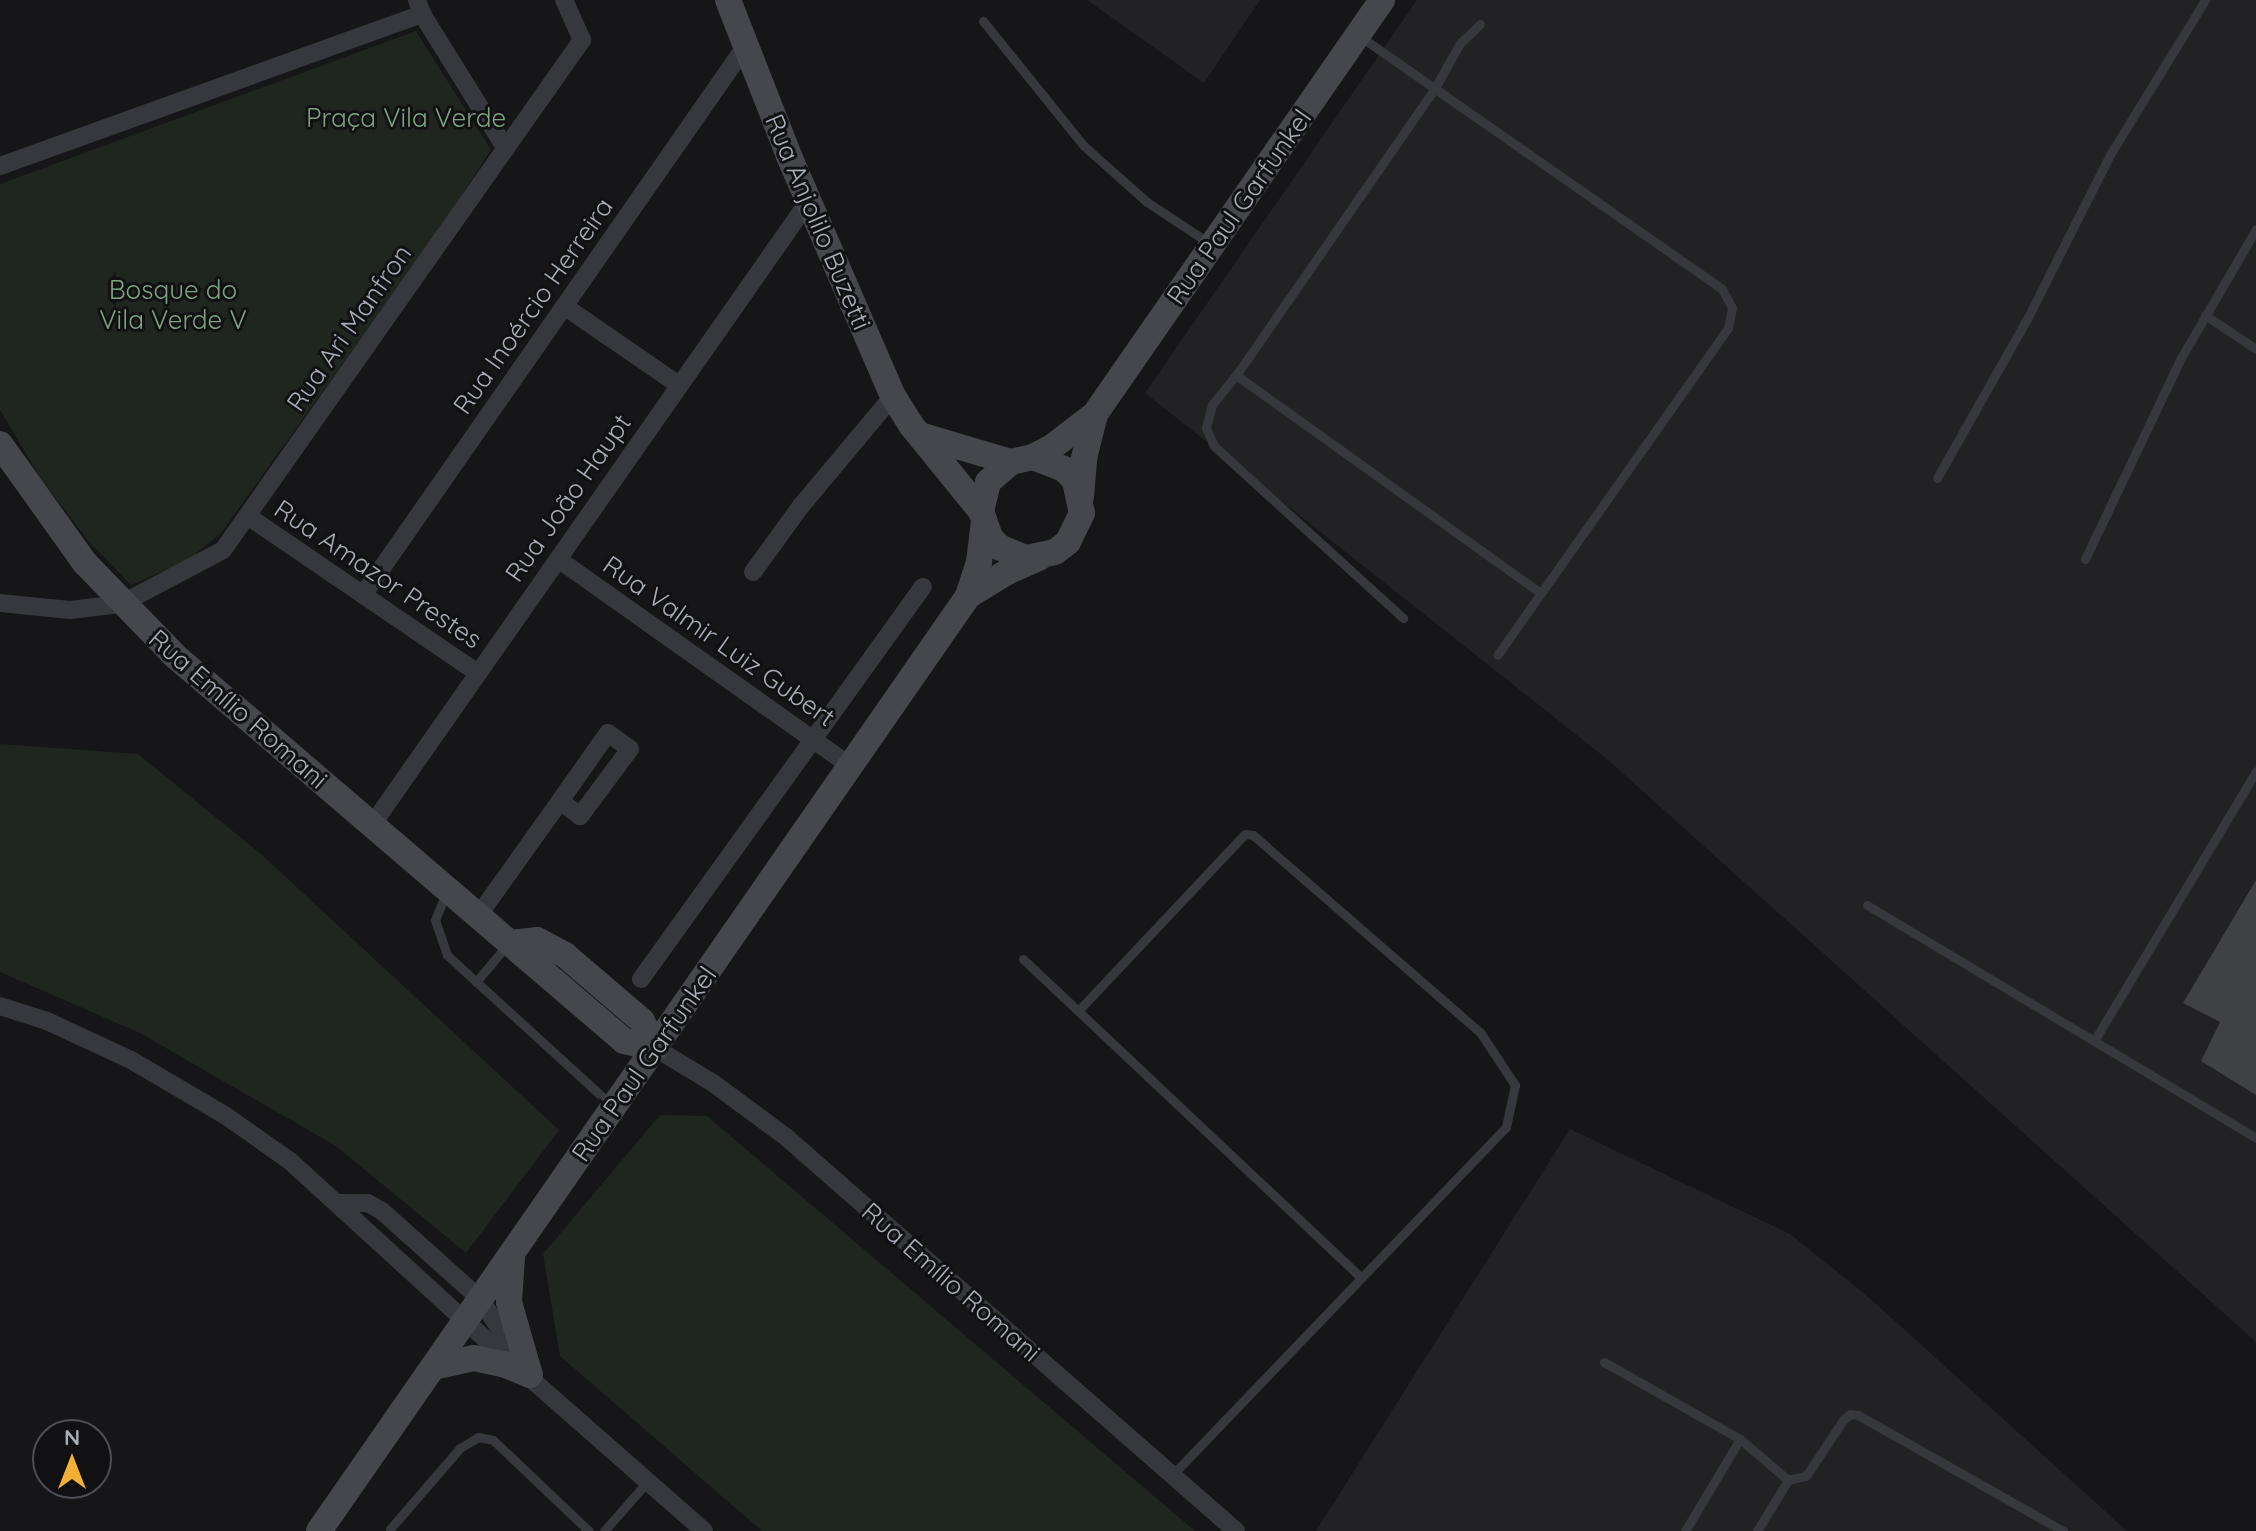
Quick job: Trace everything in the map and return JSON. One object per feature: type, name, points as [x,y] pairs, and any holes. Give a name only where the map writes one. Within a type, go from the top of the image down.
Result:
[{"type":"main road","name":"Rua Anjolilo Buzetti","points":[[728,0],[808,202],[893,396],[911,425],[923,436],[982,518]]},
{"type":"main road","name":"Rua Paul Garfunkel","points":[[1022,460],[1065,439],[1095,414],[1382,0]]},
{"type":"main road","name":"Rua Paul Garfunkel","points":[[1081,496],[1087,442],[1095,414]]},
{"type":"main road","points":[[923,436],[1064,469],[1081,496],[1082,513],[1073,536],[1055,552],[1040,557],[1026,558],[999,547],[982,518],[988,482],[1022,460]]},
{"type":"main road","name":"Rua Emílio Romani","points":[[0,444],[64,536],[121,604],[175,656],[509,943],[537,940],[565,955],[642,1021],[655,1048]]},
{"type":"main road","name":"Rua Paul Garfunkel","points":[[319,1531],[968,596],[979,562],[982,518]]},
{"type":"main road","name":"Rua Paul Garfunkel","points":[[968,596],[1007,572],[1040,557]]},
{"type":"main road","points":[[512,1253],[509,1302],[530,1375]]},
{"type":"main road","points":[[433,1367],[457,1360],[489,1360],[530,1375]]},
{"type":"street","name":"Rua Ari Manfron","points":[[121,604],[215,556],[249,517],[582,40],[564,0]]},
{"type":"street","points":[[0,166],[420,7],[506,149]]},
{"type":"street","name":"Rua Inoércio Herreira","points":[[363,595],[745,47]]},
{"type":"street","name":"Rua João Haupt","points":[[372,825],[808,202]]},
{"type":"street","points":[[564,306],[679,385]]},
{"type":"street","points":[[753,572],[801,506],[893,396]]},
{"type":"street","name":"Rua Amazor Prestes","points":[[249,517],[478,673]]},
{"type":"street","name":"Rua Valmir Luiz Gubert","points":[[558,559],[850,766]]},
{"type":"street","points":[[641,979],[923,587]]},
{"type":"street","points":[[0,603],[70,610],[121,604]]},
{"type":"street","points":[[478,916],[560,801]]},
{"type":"street","points":[[0,1006],[90,1040],[181,1089],[263,1141],[337,1203],[465,1321],[704,1531]]},
{"type":"street","name":"Rua Emílio Romani","points":[[655,1048],[713,1083],[786,1137],[1236,1531]]},
{"type":"street","points":[[337,1203],[368,1203],[382,1211],[480,1299],[530,1375]]},
{"type":"lane","points":[[1937,478],[2026,321],[2111,153],[2205,0]]},
{"type":"lane","points":[[983,21],[1084,146],[1147,202],[1212,245]]},
{"type":"lane","points":[[1403,618],[1214,446],[1206,428],[1212,405],[1435,88],[1460,43],[1480,24]]},
{"type":"lane","points":[[1358,35],[1722,289],[1732,308],[1728,328],[1497,655]]},
{"type":"lane","points":[[2085,559],[2205,315],[2256,229]]},
{"type":"lane","points":[[2205,315],[2256,349]]},
{"type":"lane","points":[[1236,375],[1541,593]]},
{"type":"lane","points":[[2094,1041],[2256,771]]},
{"type":"lane","points":[[1078,1011],[1245,834],[1253,835],[1480,1032],[1515,1085],[1506,1127],[1172,1475]]},
{"type":"lane","points":[[447,889],[435,920],[447,955],[613,1108]]},
{"type":"lane","points":[[1867,905],[2256,1138]]},
{"type":"lane","points":[[476,982],[509,943]]},
{"type":"lane","points":[[1023,959],[1361,1278]]},
{"type":"lane","points":[[1604,1362],[1740,1439],[1788,1480]]},
{"type":"lane","points":[[1757,1531],[1788,1480],[1806,1476],[1850,1414],[1858,1415],[2063,1531]]},
{"type":"lane","points":[[390,1529],[460,1448],[478,1437],[493,1440],[589,1531]]},
{"type":"lane","points":[[1685,1531],[1740,1439]]},
{"type":"lane","points":[[604,1531],[648,1481]]},
{"type":"shaded area","points":[[1087,0],[1260,0],[1204,83]]},
{"type":"shaded area","points":[[1417,0],[2256,0],[2256,1342],[1607,759],[1145,393]]},
{"type":"shaded area","points":[[1570,1129],[1790,1234],[1865,1294],[2127,1531],[1316,1531]]},
{"type":"green space","name":"Bosque do Vila Verde V","points":[[416,31],[491,150],[436,234],[221,533],[187,561],[131,585],[90,543],[41,479],[0,410],[0,184]]},
{"type":"green space","points":[[0,744],[138,754],[262,855],[559,1130],[466,1253],[336,1146],[140,1033],[0,972]]},
{"type":"green space","points":[[660,1115],[707,1116],[1195,1531],[762,1531],[560,1356],[543,1254]]},
{"type":"building","points":[[2256,880],[2256,1095],[2201,1061],[2220,1022],[2183,1003]]},
{"type":"park label","name":"Praça Vila Verde","points":[[406,118]]}]
